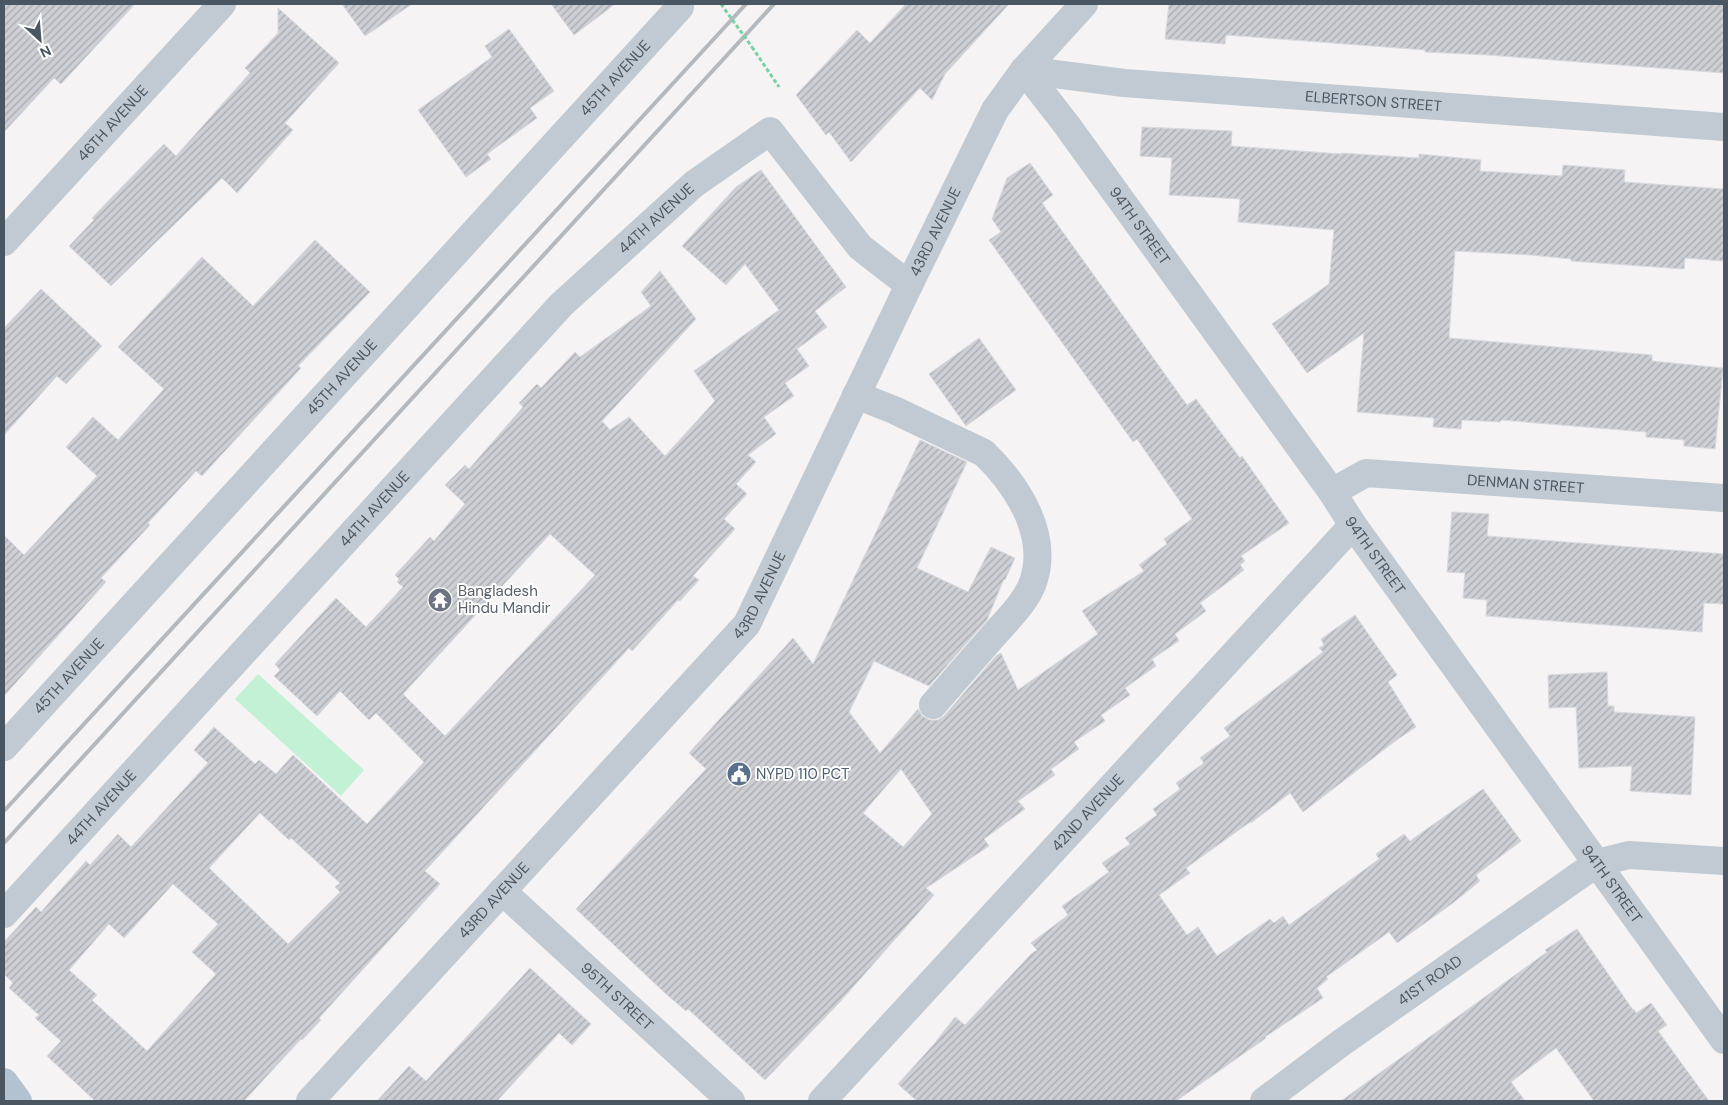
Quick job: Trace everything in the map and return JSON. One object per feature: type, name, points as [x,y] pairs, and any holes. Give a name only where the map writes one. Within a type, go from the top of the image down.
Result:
[{"type":"street","name":"46TH AVENUE","points":[[4,242],[222,4]]},
{"type":"street","name":"43RD AVENUE","points":[[310,1101],[747,624],[998,104],[1024,70],[1084,4]]},
{"type":"street","name":"45TH AVENUE","points":[[4,747],[678,5]]},
{"type":"street","name":"ELBERTSON STREET","points":[[1024,70],[1124,83],[1724,127]]},
{"type":"street","name":"94TH STREET","points":[[1024,70],[1066,124],[1332,492],[1353,525],[1724,1040]]},
{"type":"street","name":"44TH AVENUE","points":[[4,914],[561,305],[694,184],[770,131],[860,247],[909,285]]},
{"type":"street","points":[[856,395],[894,410],[984,453],[995,464],[1022,501],[1034,531],[1035,573],[1032,585],[1024,599],[933,705]]},
{"type":"street","name":"DENMAN STREET","points":[[1332,492],[1366,473],[1724,498]]},
{"type":"street","name":"42ND AVENUE","points":[[835,1097],[1353,525]]},
{"type":"street","points":[[1597,863],[1630,855],[1724,861]]},
{"type":"street","name":"41ST ROAD","points":[[1264,1101],[1341,1044],[1597,863]]},
{"type":"street","name":"95TH STREET","points":[[502,891],[731,1101]]},
{"type":"path","points":[[721,4],[779,87]]},
{"type":"green space","points":[[258,674],[364,770],[341,796],[235,699]]},
{"type":"building","points":[[4,4],[135,4],[61,84],[54,78],[4,132]]},
{"type":"building","points":[[342,4],[412,4],[365,36]]},
{"type":"building","points":[[551,4],[615,4],[574,35]]},
{"type":"building","points":[[906,4],[1009,4],[945,74],[932,100],[920,88],[851,162],[829,132],[826,135],[796,95],[857,30],[870,43]]},
{"type":"building","points":[[1169,4],[1724,4],[1724,73],[1425,52],[1425,50],[1226,35],[1225,44],[1165,39]]},
{"type":"building","points":[[278,8],[339,63],[285,123],[293,130],[237,193],[222,178],[111,286],[69,246],[94,220],[92,218],[164,144],[176,156],[250,73],[245,68],[278,33]]},
{"type":"building","points":[[509,29],[554,91],[530,108],[537,118],[487,154],[491,159],[466,177],[418,110],[492,57],[485,46]]},
{"type":"building","points":[[1142,127],[1232,131],[1231,146],[1419,158],[1419,154],[1481,160],[1480,171],[1562,176],[1563,165],[1625,170],[1624,182],[1724,189],[1724,261],[1685,258],[1684,269],[1571,261],[1571,259],[1531,255],[1455,251],[1449,338],[1652,355],[1652,361],[1723,368],[1715,449],[1684,446],[1684,440],[1646,437],[1646,432],[1501,420],[1500,422],[1462,420],[1461,429],[1433,427],[1434,418],[1357,412],[1364,333],[1307,373],[1272,324],[1329,284],[1334,230],[1238,222],[1240,199],[1169,195],[1172,158],[1140,156]]},
{"type":"building","points":[[1030,163],[1053,195],[1042,203],[1187,405],[1196,399],[1240,458],[1242,456],[1289,523],[1241,556],[1245,561],[1240,565],[1244,570],[1200,603],[1206,611],[1175,634],[1179,641],[1152,659],[1156,666],[1125,688],[1130,695],[1101,715],[1105,721],[1074,742],[1079,749],[1051,769],[1055,775],[1018,801],[1025,809],[984,839],[989,846],[926,888],[934,895],[839,1003],[765,1080],[688,1009],[686,1011],[666,994],[576,909],[706,769],[689,753],[793,638],[813,664],[920,440],[967,462],[917,568],[968,592],[991,547],[1015,558],[987,620],[929,686],[874,661],[849,712],[880,753],[918,709],[922,716],[930,720],[938,720],[944,716],[997,655],[1001,653],[1018,690],[1098,634],[1082,611],[1144,571],[1139,565],[1167,544],[1164,539],[1192,519],[1137,439],[1133,442],[989,240],[1001,232],[992,219],[1007,178]],"holes":[[[901,769],[932,814],[903,847],[863,813]]]},
{"type":"building","points":[[761,170],[846,287],[815,311],[827,327],[797,349],[809,366],[785,383],[794,396],[764,417],[776,434],[748,455],[756,462],[736,484],[747,494],[724,519],[735,529],[693,576],[699,580],[680,601],[678,600],[632,651],[629,648],[425,871],[440,884],[319,1018],[321,1020],[244,1101],[95,1101],[47,1056],[61,1041],[35,1018],[39,1015],[9,988],[13,983],[4,974],[4,942],[36,907],[41,912],[86,861],[90,865],[118,834],[131,847],[208,763],[194,750],[214,727],[255,764],[259,760],[276,774],[293,755],[367,824],[424,762],[376,713],[369,720],[340,691],[317,716],[274,676],[280,670],[275,664],[336,598],[366,627],[403,587],[397,582],[399,579],[395,575],[430,537],[434,541],[465,504],[445,485],[465,465],[469,469],[523,407],[519,403],[537,384],[541,388],[575,352],[580,357],[651,306],[641,292],[660,271],[696,319],[602,421],[610,430],[629,417],[665,456],[715,401],[694,371],[779,310],[745,264],[726,285],[682,246],[736,187]],"holes":[[[550,534],[595,575],[445,736],[403,694]],[[260,813],[289,840],[291,838],[340,883],[335,887],[340,892],[288,944],[209,868]],[[173,884],[218,924],[192,952],[216,974],[147,1051],[92,1000],[97,995],[69,970],[109,924],[124,938]]]},
{"type":"building","points":[[315,240],[370,292],[298,366],[301,368],[202,476],[196,471],[148,523],[150,525],[101,578],[106,582],[4,696],[4,535],[24,555],[97,476],[66,447],[93,417],[118,440],[164,389],[118,347],[202,257],[253,306]]},
{"type":"building","points":[[41,289],[102,346],[66,384],[57,376],[4,435],[4,328]]},
{"type":"building","points":[[979,338],[1016,390],[966,426],[929,374]]},
{"type":"building","points":[[1452,512],[1489,514],[1487,536],[1724,554],[1724,604],[1704,603],[1702,632],[1486,616],[1487,600],[1463,598],[1465,573],[1447,572]]},
{"type":"building","points":[[1355,615],[1397,675],[1388,682],[1416,727],[1303,812],[1290,793],[1251,823],[1186,868],[1190,873],[1159,895],[1187,935],[1198,927],[1217,956],[1270,919],[1274,923],[1283,916],[1289,925],[1379,859],[1376,854],[1404,834],[1410,841],[1483,789],[1521,841],[1476,875],[1480,881],[1397,943],[1389,932],[1326,977],[1328,979],[1317,988],[1323,998],[1176,1101],[917,1101],[898,1084],[934,1044],[955,1017],[965,1025],[1031,954],[1037,950],[1031,943],[1068,915],[1062,906],[1109,872],[1102,863],[1130,844],[1125,838],[1157,815],[1153,809],[1180,789],[1176,783],[1204,763],[1200,758],[1230,736],[1224,728],[1323,652],[1319,648],[1324,645],[1321,639]]},
{"type":"building","points":[[1607,672],[1608,706],[1614,706],[1614,712],[1695,717],[1691,795],[1630,791],[1632,766],[1579,768],[1576,707],[1549,708],[1548,675]]},
{"type":"building","points":[[1577,929],[1636,1013],[1651,1003],[1667,1025],[1658,1031],[1709,1101],[1594,1101],[1556,1048],[1511,1082],[1525,1101],[1341,1101],[1547,952],[1545,950]]},
{"type":"building","points":[[530,968],[591,1024],[572,1045],[559,1033],[497,1101],[377,1101],[409,1066],[426,1081]]},
{"type":"railway","points":[[4,811],[746,4]]},
{"type":"railway","points":[[4,843],[774,4]]},
{"type":"place","name":"Bangladesh Hindu Mandir","points":[[440,600]]},
{"type":"place","name":"NYPD 110 PCT","points":[[739,774]]}]
